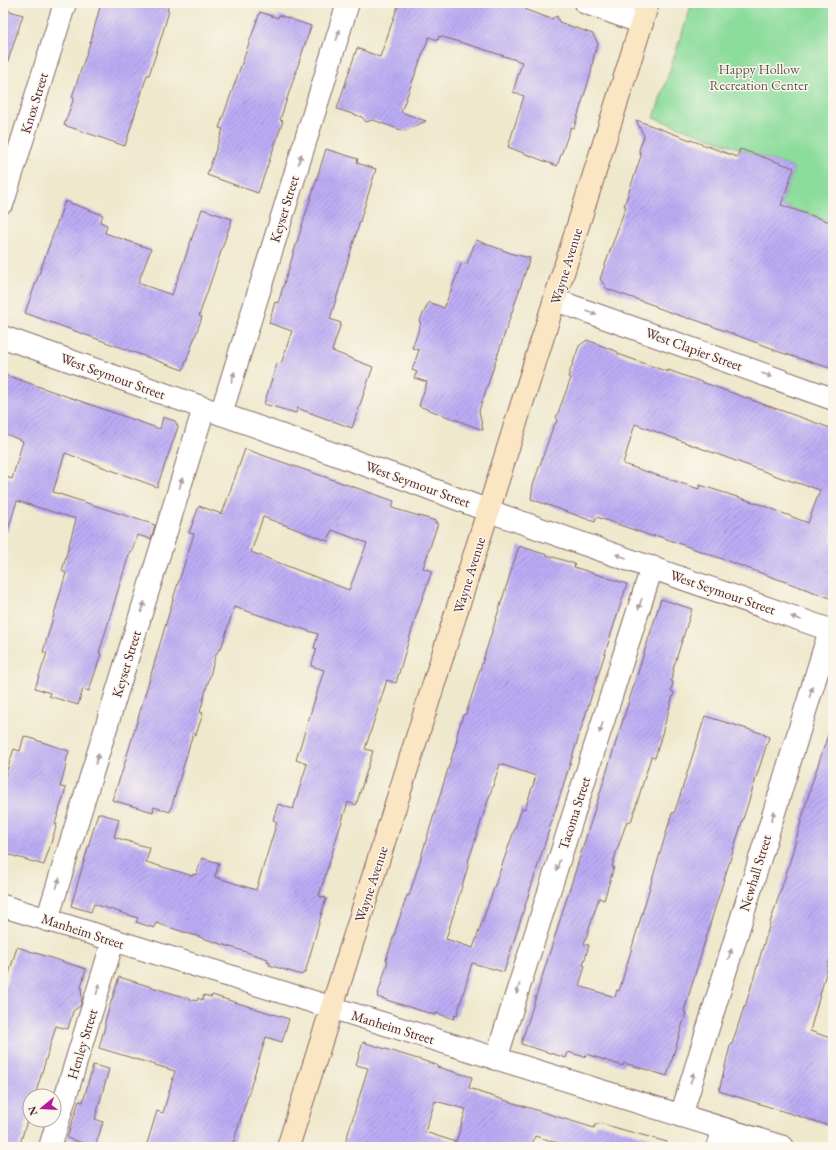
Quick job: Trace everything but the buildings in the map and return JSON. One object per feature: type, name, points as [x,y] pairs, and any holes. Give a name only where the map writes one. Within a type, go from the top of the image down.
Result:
[{"type":"main road","name":"Wayne Avenue","points":[[288,1147],[645,13]]},
{"type":"street","name":"Knox Street","points":[[3,202],[65,3]]},
{"type":"street","name":"Keyser Street","points":[[47,920],[348,3]]},
{"type":"street","points":[[586,3],[645,13]]},
{"type":"street","name":"West Clapier Street","points":[[555,300],[833,399]]},
{"type":"street","name":"West Seymour Street","points":[[3,337],[832,631]]},
{"type":"street","name":"Tacoma Street","points":[[496,1059],[652,567]]},
{"type":"street","name":"Newhall Street","points":[[681,1116],[832,631]]},
{"type":"street","name":"Manheim Street","points":[[3,908],[47,920],[681,1116],[721,1138],[783,1147]]},
{"type":"street","name":"Henley Street","points":[[50,1147],[113,941]]},
{"type":"green space","name":"Happy Hollow Recreation Center","points":[[692,3],[833,3],[833,223],[781,205],[794,168],[654,118]]}]
